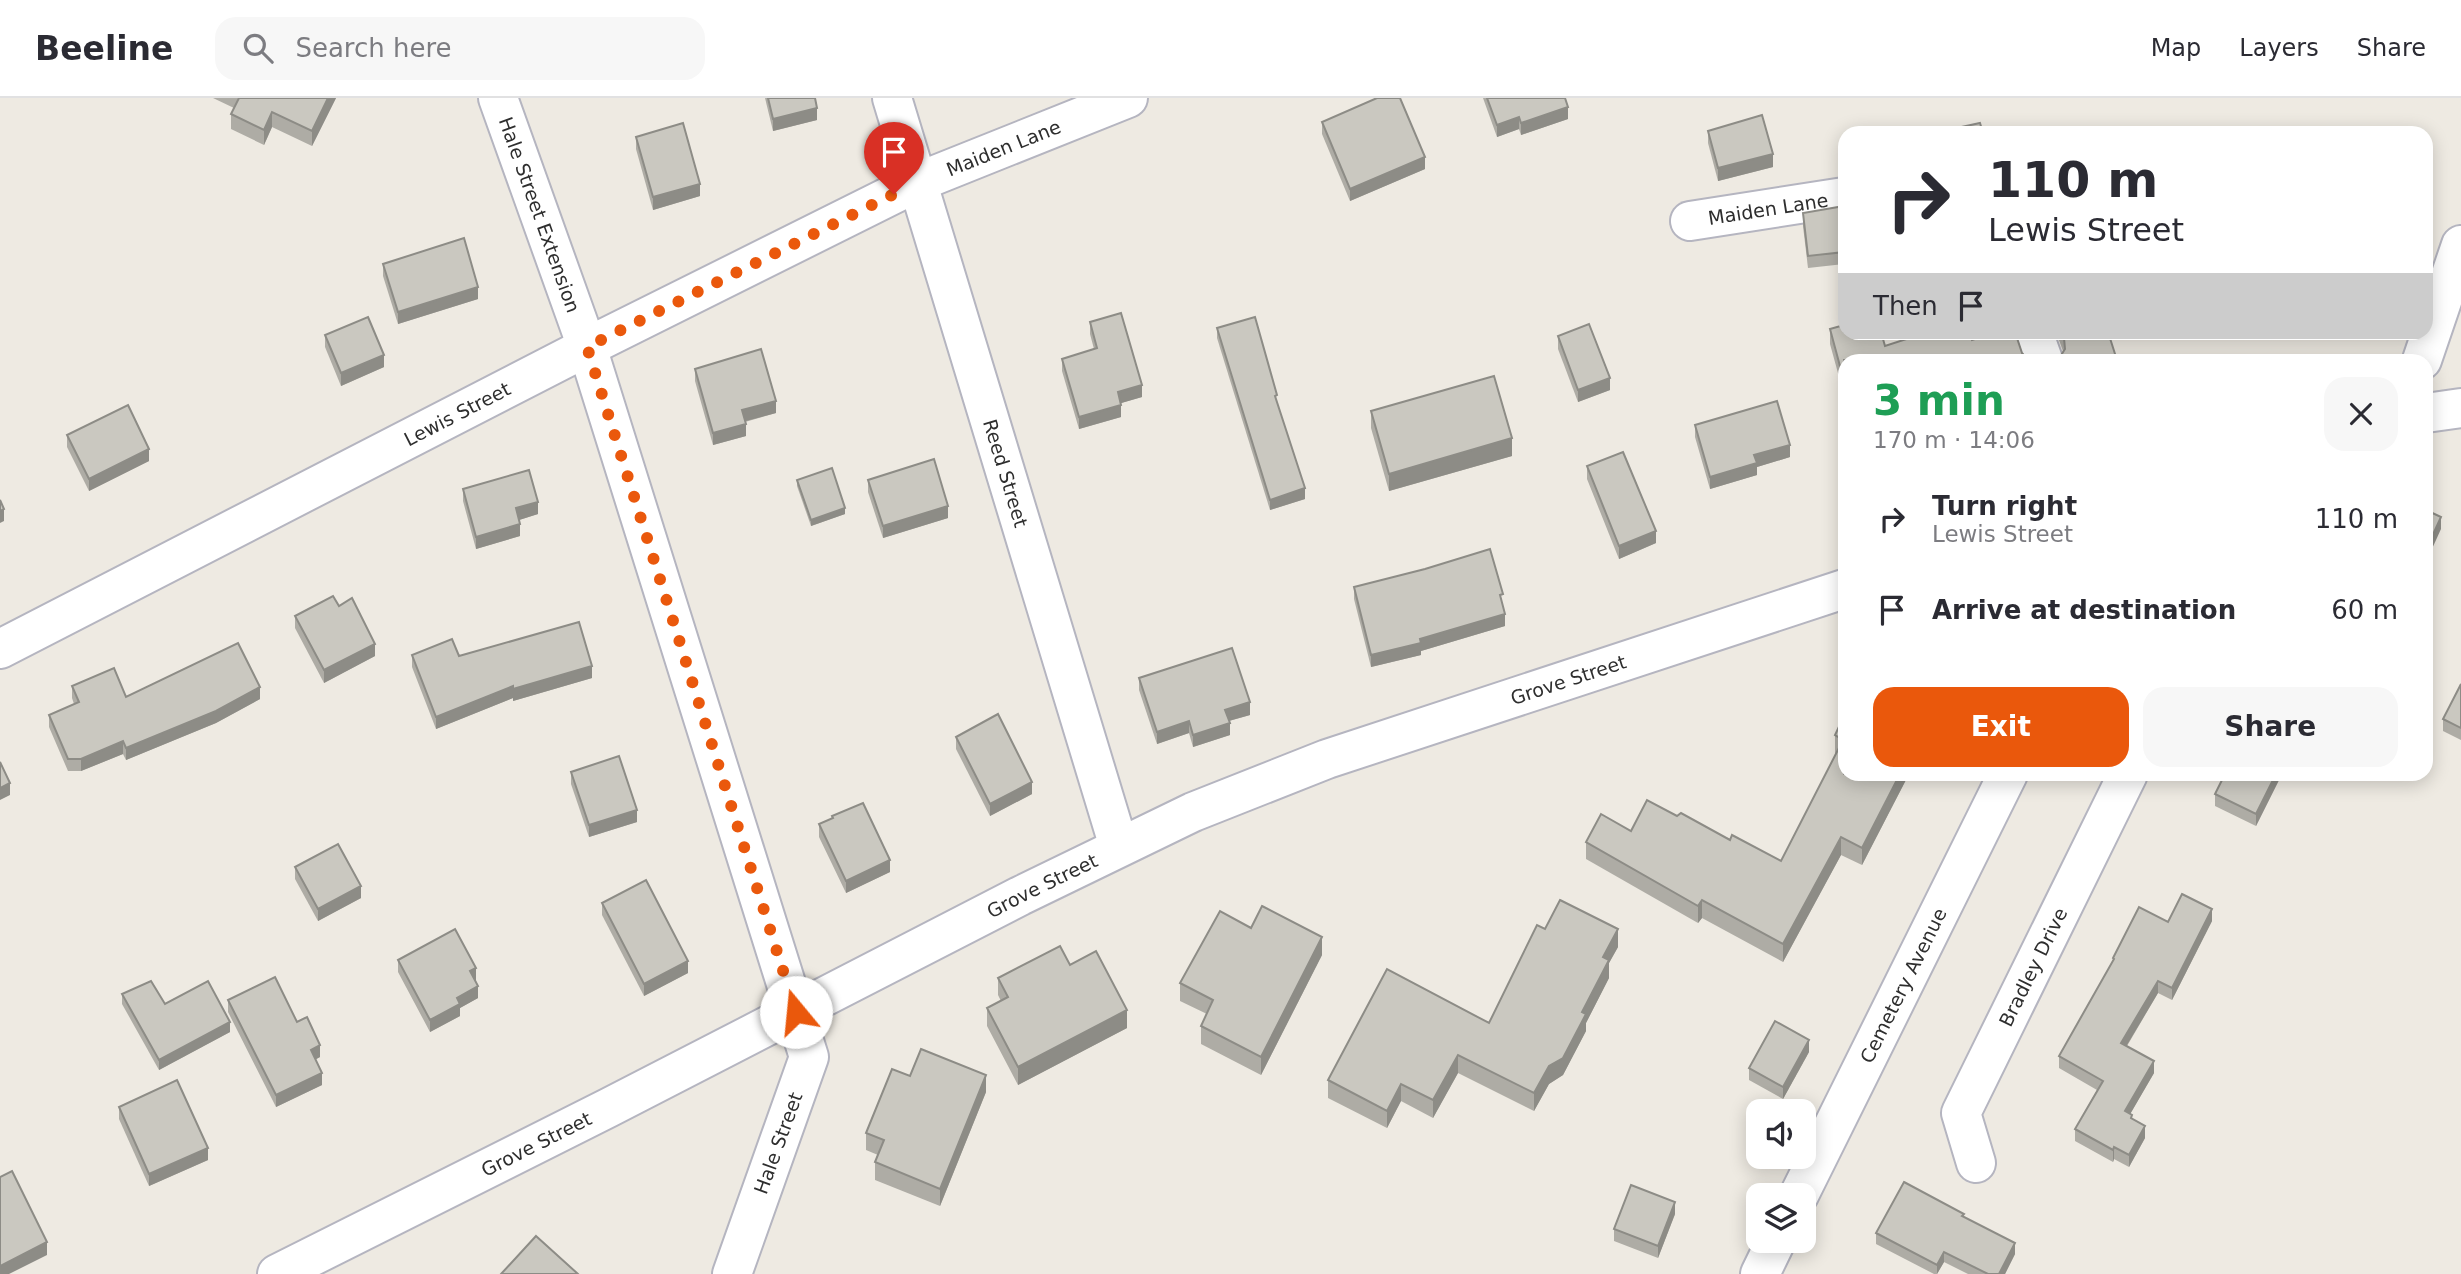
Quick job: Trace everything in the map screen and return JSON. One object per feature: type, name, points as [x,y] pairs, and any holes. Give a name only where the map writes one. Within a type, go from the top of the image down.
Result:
[{"type":"street","name":"Hale Street Extension","points":[[498,98],[587,347],[796,1012]]},
{"type":"street","name":"Reed Street","points":[[892,98],[1119,847]]},
{"type":"street","name":"Maiden Lane","points":[[918,182],[1128,98]]},
{"type":"street","name":"Lewis Street","points":[[0,649],[587,347],[918,182]]},
{"type":"street","name":"Maiden Lane","points":[[1690,221],[1838,198]]},
{"type":"street","points":[[2433,330],[2461,245]]},
{"type":"street","points":[[2433,412],[2461,408]]},
{"type":"street","name":"Grove Street","points":[[277,1274],[1119,847],[1194,812],[1327,760],[1838,591]]},
{"type":"street","name":"Cemetery Avenue","points":[[1804,1183],[2005,781]]},
{"type":"street","name":"Bradley Drive","points":[[1976,1163],[1961,1113],[2125,781]]},
{"type":"street","name":"Hale Street","points":[[732,1274],[809,1057],[796,1012]]},
{"type":"street","points":[[1759,1274],[1770,1253]]},
{"type":"building","points":[[239,98],[328,98],[312,131],[272,112],[264,130],[231,114]]},
{"type":"building","points":[[768,98],[815,98],[817,108],[773,119]]},
{"type":"building","points":[[1377,98],[1400,98],[1425,157],[1350,189],[1322,122]]},
{"type":"building","points":[[1487,98],[1565,98],[1568,107],[1521,123],[1519,117],[1497,125]]},
{"type":"building","points":[[1762,115],[1773,154],[1718,168],[1708,131]]},
{"type":"building","points":[[683,123],[700,184],[653,197],[636,137]]},
{"type":"building","points":[[1838,207],[1838,253],[1808,256],[1803,213]]},
{"type":"building","points":[[464,238],[478,287],[398,312],[383,264]]},
{"type":"building","points":[[1121,313],[1142,385],[1118,392],[1121,405],[1079,417],[1062,359],[1097,348],[1090,322]]},
{"type":"building","points":[[368,317],[384,355],[341,373],[325,335]]},
{"type":"building","points":[[1255,317],[1277,395],[1275,396],[1305,488],[1270,500],[1217,328]]},
{"type":"building","points":[[1589,324],[1610,378],[1578,390],[1558,336]]},
{"type":"building","points":[[1838,327],[1838,340],[1883,340],[1885,346],[1903,340],[2018,340],[2023,354],[1838,354],[1838,359],[1830,329]]},
{"type":"building","points":[[2064,340],[2111,340],[2115,354],[2062,354],[2065,349]]},
{"type":"building","points":[[761,349],[776,401],[742,410],[746,424],[713,433],[695,369]]},
{"type":"building","points":[[1494,376],[1512,438],[1389,474],[1371,411]]},
{"type":"building","points":[[1777,401],[1790,445],[1754,455],[1757,463],[1710,477],[1695,425]]},
{"type":"building","points":[[128,405],[149,449],[89,479],[67,435]]},
{"type":"building","points":[[1623,452],[1656,531],[1619,546],[1587,466]]},
{"type":"building","points":[[934,459],[948,506],[883,526],[868,480]]},
{"type":"building","points":[[832,468],[845,508],[811,520],[797,480]]},
{"type":"building","points":[[529,470],[538,502],[516,508],[520,524],[476,537],[463,489]]},
{"type":"building","points":[[2433,513],[2441,517],[2433,535]]},
{"type":"building","points":[[1490,549],[1503,594],[1500,595],[1505,614],[1420,639],[1421,643],[1371,655],[1354,587]]},
{"type":"building","points":[[333,596],[339,606],[352,598],[375,644],[324,670],[295,616]]},
{"type":"building","points":[[579,622],[592,666],[513,689],[513,686],[436,717],[412,655],[452,639],[459,656]]},
{"type":"building","points":[[238,643],[260,687],[216,711],[126,748],[123,741],[81,759],[68,759],[49,715],[79,702],[72,686],[114,668],[126,697]]},
{"type":"building","points":[[1232,648],[1250,702],[1225,710],[1230,723],[1193,735],[1189,721],[1157,732],[1139,678]]},
{"type":"building","points":[[2461,684],[2461,728],[2443,719]]},
{"type":"building","points":[[998,714],[1032,782],[990,804],[956,737]]},
{"type":"building","points":[[1838,750],[1838,781],[1896,781],[1862,848],[1841,837],[1783,944],[1702,900],[1698,906],[1586,842],[1601,814],[1631,831],[1647,800],[1677,816],[1681,813],[1730,840],[1732,835],[1781,861]]},
{"type":"building","points":[[619,756],[637,810],[589,825],[571,772]]},
{"type":"building","points":[[0,762],[10,783],[0,788]]},
{"type":"building","points":[[2222,781],[2272,781],[2256,814],[2215,794]]},
{"type":"building","points":[[863,803],[890,860],[846,881],[819,824]]},
{"type":"building","points":[[338,844],[361,886],[318,909],[295,867]]},
{"type":"building","points":[[646,880],[688,961],[644,984],[602,903]]},
{"type":"building","points":[[2182,894],[2212,909],[2172,988],[2158,981],[2121,1043],[2154,1061],[2125,1111],[2145,1126],[2129,1155],[2114,1147],[2113,1150],[2075,1129],[2103,1081],[2059,1056],[2114,959],[2139,907],[2168,922]]},
{"type":"building","points":[[1560,900],[1618,929],[1603,957],[1609,960],[1582,1012],[1586,1014],[1563,1058],[1549,1066],[1534,1093],[1458,1055],[1433,1100],[1401,1084],[1387,1111],[1328,1080],[1387,969],[1489,1023],[1537,925],[1545,929]]},
{"type":"building","points":[[1262,906],[1322,937],[1261,1057],[1201,1026],[1213,1000],[1180,983],[1220,911],[1251,928]]},
{"type":"building","points":[[455,929],[476,968],[470,971],[478,986],[457,998],[460,1004],[430,1020],[398,960]]},
{"type":"building","points":[[1060,946],[1070,965],[1096,951],[1127,1010],[1018,1067],[987,1008],[1008,997],[998,978]]},
{"type":"building","points":[[275,977],[297,1022],[307,1017],[320,1045],[311,1050],[322,1073],[276,1095],[228,1000]]},
{"type":"building","points":[[151,981],[165,1004],[208,981],[230,1022],[159,1060],[122,994]]},
{"type":"building","points":[[1775,1021],[1809,1040],[1783,1087],[1749,1068]]},
{"type":"building","points":[[921,1049],[986,1075],[940,1189],[875,1162],[884,1140],[866,1133],[892,1069],[910,1076]]},
{"type":"building","points":[[177,1080],[208,1148],[149,1174],[119,1107]]},
{"type":"building","points":[[12,1171],[47,1242],[0,1266],[0,1177]]},
{"type":"building","points":[[1904,1182],[2015,1243],[1999,1274],[1988,1274],[1944,1252],[1937,1265],[1876,1233]]},
{"type":"building","points":[[1631,1185],[1675,1202],[1658,1246],[1614,1229]]},
{"type":"building","points":[[536,1236],[578,1274],[501,1274]]},
{"type":"route","points":[[796,1012],[587,347],[894,194]]}]
